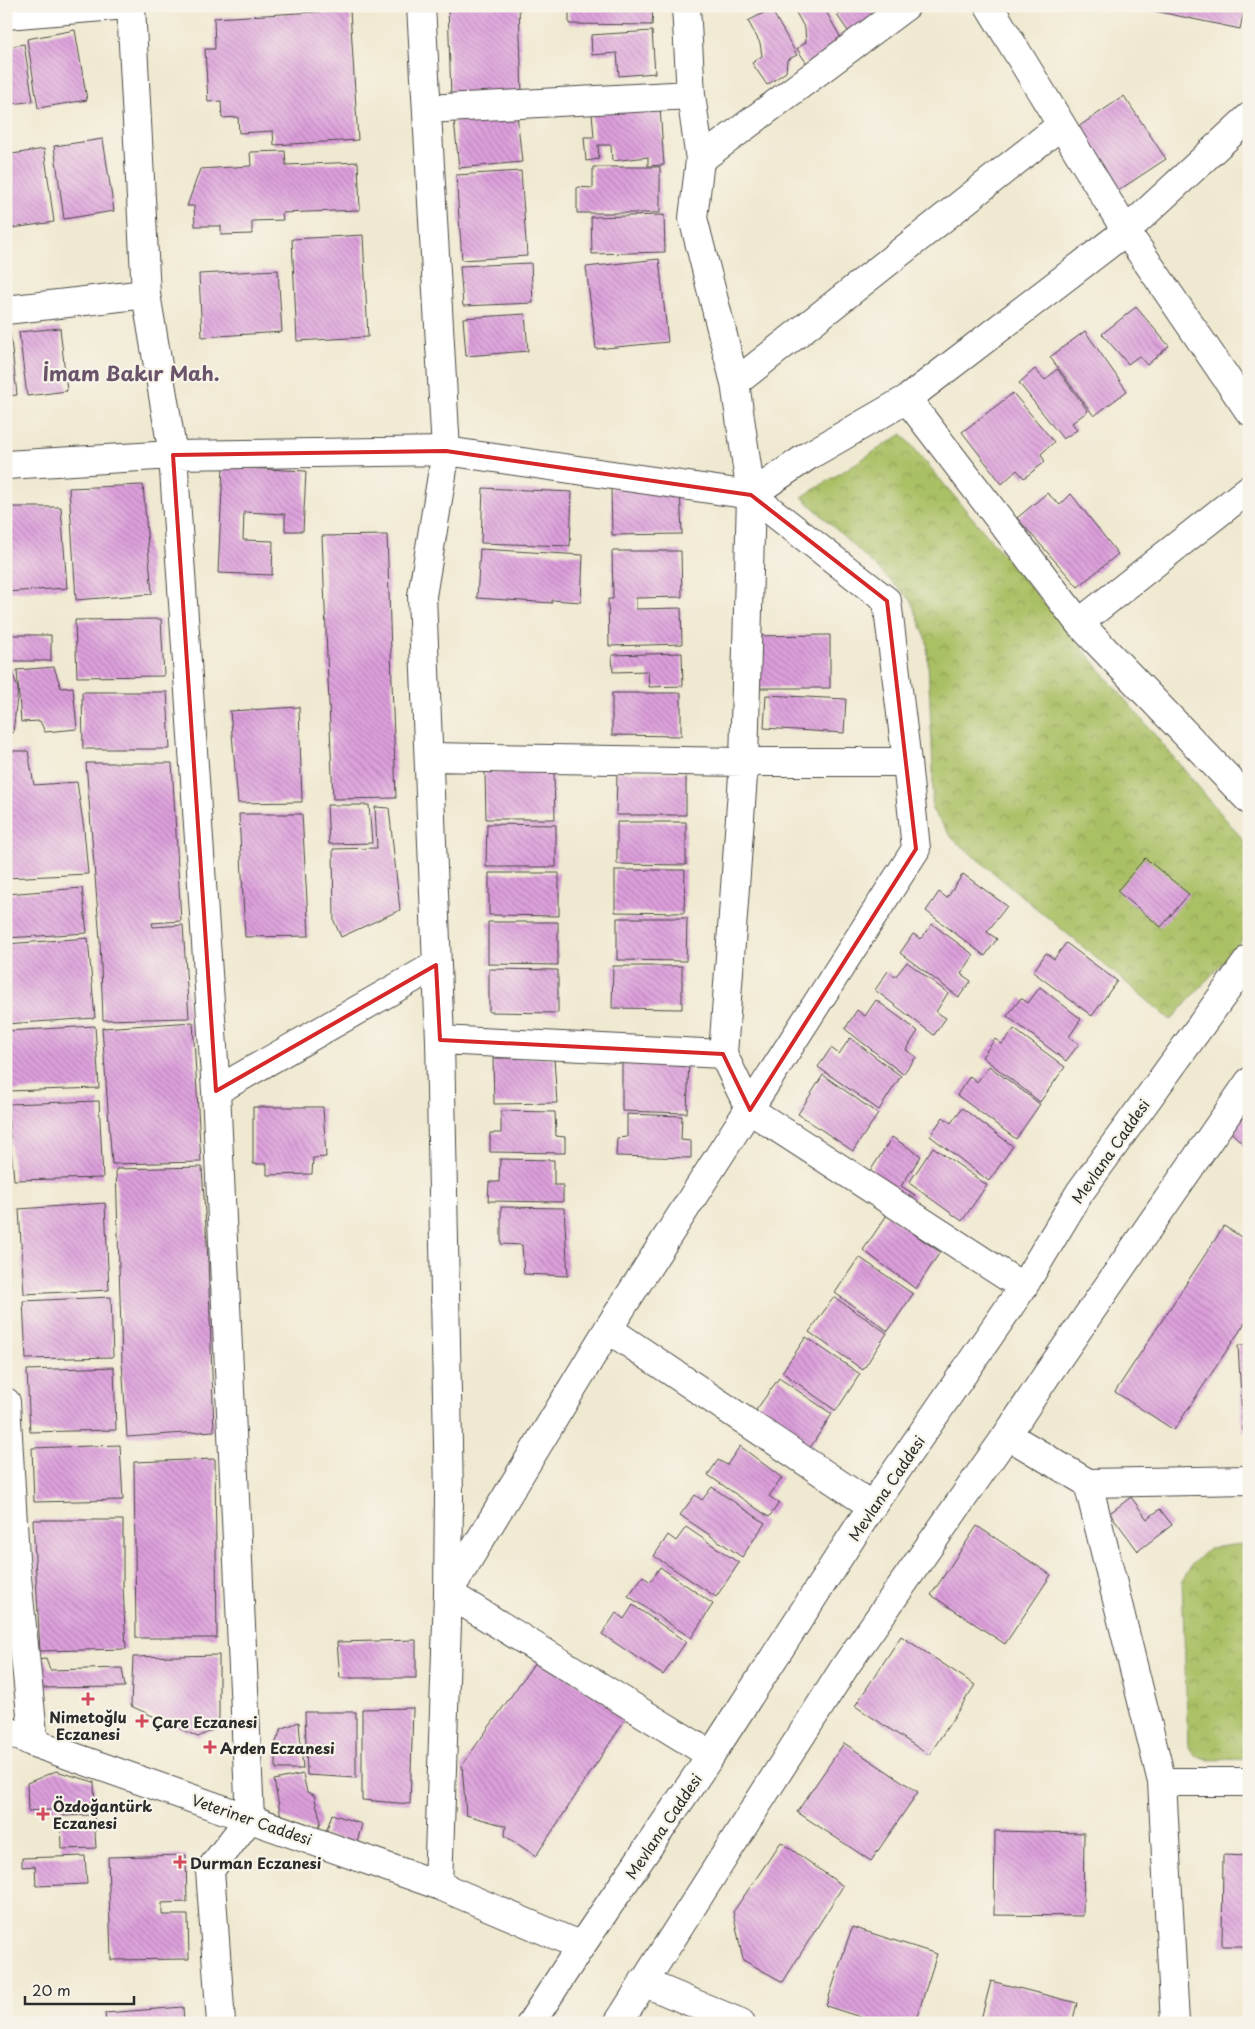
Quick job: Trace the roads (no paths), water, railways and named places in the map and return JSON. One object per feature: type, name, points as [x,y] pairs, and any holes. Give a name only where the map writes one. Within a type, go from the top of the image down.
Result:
[{"type":"street","points":[[6,15],[115,6]]},
{"type":"street","points":[[131,6],[146,294],[173,455],[216,1091],[250,1818],[210,1870],[221,2023]]},
{"type":"street","points":[[421,6],[446,451],[422,596],[440,1040],[449,1485],[448,1593],[438,1885]]},
{"type":"street","points":[[686,6],[691,95],[700,160],[693,218],[735,383],[751,495],[744,762],[722,1054],[750,1110],[1023,1287]]},
{"type":"street","points":[[700,160],[906,6]]},
{"type":"street","points":[[989,6],[1060,126],[1126,231],[1249,411]]},
{"type":"street","points":[[427,109],[691,95]]},
{"type":"street","points":[[751,495],[808,456],[907,399],[1126,231],[1249,117]]},
{"type":"street","points":[[735,383],[1060,126]]},
{"type":"street","points":[[6,310],[146,294]]},
{"type":"street","points":[[907,399],[1079,623],[1249,800]]},
{"type":"street","points":[[6,464],[173,455],[446,451],[751,495],[887,602],[916,849],[608,1330],[448,1593]]},
{"type":"street","points":[[1079,623],[1249,490]]},
{"type":"street","points":[[429,757],[744,762],[907,762]]},
{"type":"street","name":"Mevlana Caddesi","points":[[531,2023],[580,1946],[711,1755],[872,1506],[1023,1287],[1080,1192],[1249,959]]},
{"type":"street","points":[[216,1091],[436,965]]},
{"type":"street","points":[[440,1040],[722,1054]]},
{"type":"street","points":[[618,2023],[846,1666],[1249,1082]]},
{"type":"street","points":[[608,1330],[872,1506]]},
{"type":"street","points":[[6,1402],[14,1558],[34,1743]]},
{"type":"street","points":[[1007,1435],[1088,1483],[1249,1480]]},
{"type":"street","points":[[1088,1483],[1162,1782],[1175,2023]]},
{"type":"street","points":[[448,1593],[711,1755]]},
{"type":"street","name":"Veteriner Caddesi","points":[[6,1730],[34,1743],[438,1885],[580,1946]]},
{"type":"street","points":[[1162,1782],[1249,1782]]},
{"type":"street","points":[[643,1982],[741,2023]]},
{"type":"place","name":"Nimetoğlu Eczanesi","points":[[88,1699]]},
{"type":"place","name":"Çare Eczanesi","points":[[142,1721]]},
{"type":"place","name":"Arden Eczanesi","points":[[210,1747]]},
{"type":"place","name":"Özdoğantürk Eczanesi","points":[[43,1814]]},
{"type":"place","name":"Durman Eczanesi","points":[[180,1862]]},
{"type":"district","name":"İmam Bakır Mah.","points":[[131,373]]}]
